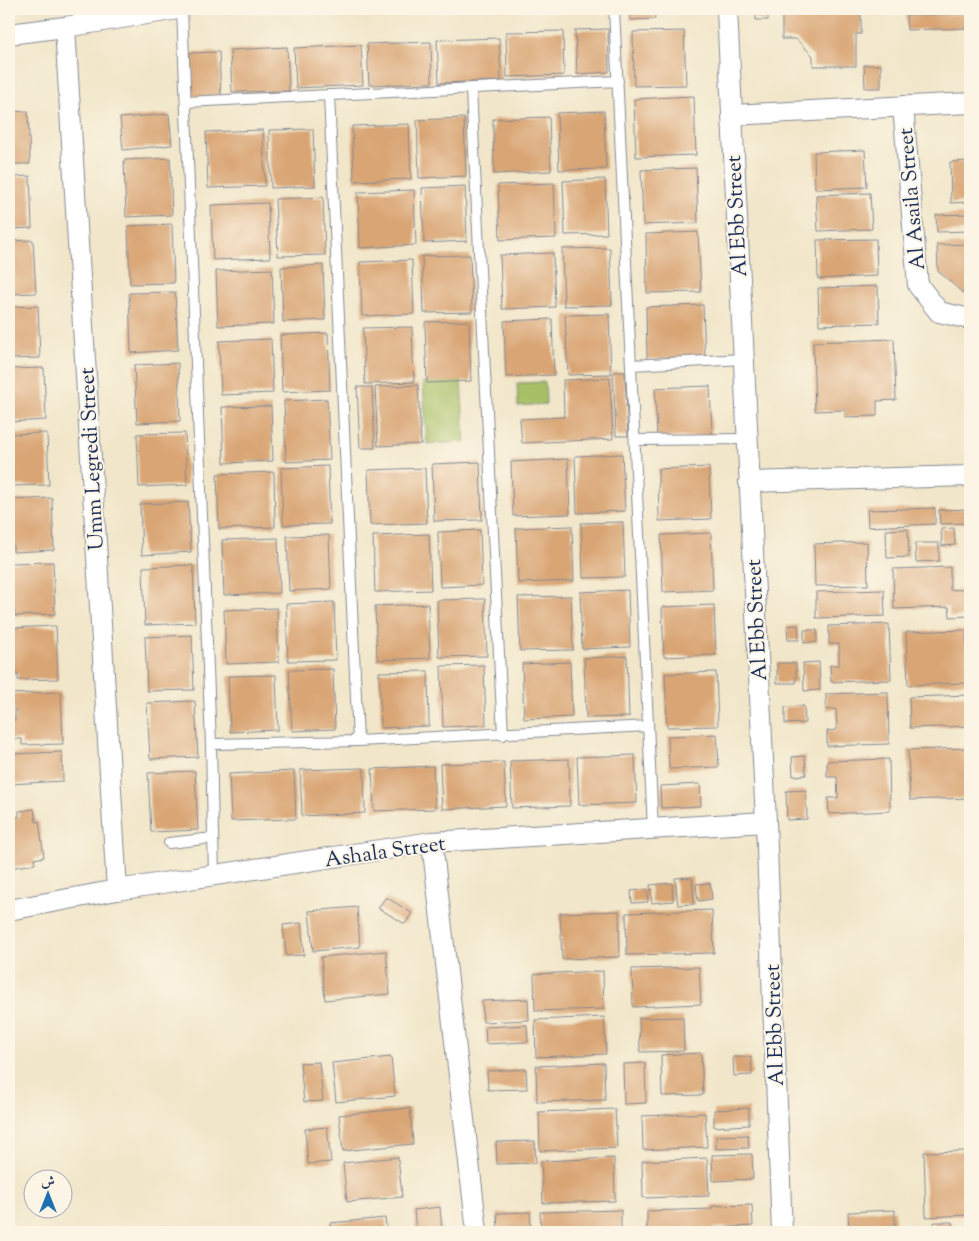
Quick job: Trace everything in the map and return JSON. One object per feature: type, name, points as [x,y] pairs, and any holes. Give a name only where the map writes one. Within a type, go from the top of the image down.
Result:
[{"type":"street","points":[[9,34],[178,9]]},
{"type":"street","name":"Al Ebb Street","points":[[727,9],[748,482],[766,822],[782,1232]]},
{"type":"street","name":"Umm Legredi Street","points":[[65,27],[117,890]]},
{"type":"street","points":[[732,115],[970,103]]},
{"type":"street","name":"Al Asaila Street","points":[[904,106],[918,285],[939,312],[970,319]]},
{"type":"street","points":[[748,482],[970,476]]},
{"type":"street","name":"Ashala Street","points":[[9,910],[117,890],[432,842],[766,822]]},
{"type":"street","points":[[432,842],[477,1232]]},
{"type":"lane","points":[[182,9],[214,876]]},
{"type":"lane","points":[[614,9],[653,829]]},
{"type":"lane","points":[[186,102],[618,81]]},
{"type":"lane","points":[[471,88],[503,735]]},
{"type":"lane","points":[[329,95],[358,741]]},
{"type":"lane","points":[[631,366],[743,359]]},
{"type":"lane","points":[[635,440],[747,439]]},
{"type":"lane","points":[[210,744],[358,741],[648,726]]},
{"type":"lane","points":[[169,843],[213,838]]},
{"type":"green space","points":[[461,380],[465,442],[427,444],[423,382]]},
{"type":"green space","points":[[545,382],[546,404],[518,406],[517,383]]},
{"type":"building","points":[[630,9],[654,9],[655,19],[630,20]]},
{"type":"building","points":[[756,9],[768,9],[768,20],[756,20]]},
{"type":"building","points":[[782,9],[861,9],[861,34],[856,34],[856,66],[813,66],[813,56],[796,39],[782,39]]},
{"type":"building","points":[[970,14],[970,28],[907,30],[906,15]]},
{"type":"building","points":[[608,29],[609,72],[577,74],[575,30]]},
{"type":"building","points":[[563,31],[564,75],[507,77],[506,32]]},
{"type":"building","points":[[684,31],[686,85],[634,86],[633,32]]},
{"type":"building","points":[[499,38],[501,81],[439,83],[437,40]]},
{"type":"building","points":[[431,42],[432,83],[369,85],[367,44]]},
{"type":"building","points":[[361,45],[363,85],[296,88],[294,48]]},
{"type":"building","points":[[287,47],[289,91],[232,92],[230,50]]},
{"type":"building","points":[[219,52],[221,96],[190,97],[189,53]]},
{"type":"building","points":[[864,65],[881,65],[881,88],[865,88]]},
{"type":"building","points":[[694,96],[696,155],[636,157],[634,99]]},
{"type":"building","points":[[28,111],[30,164],[9,164],[9,112]]},
{"type":"building","points":[[604,111],[606,169],[559,170],[557,113]]},
{"type":"building","points":[[169,114],[172,145],[123,150],[120,118]]},
{"type":"building","points":[[549,117],[551,171],[494,174],[493,119]]},
{"type":"building","points":[[464,118],[466,176],[419,178],[417,120]]},
{"type":"building","points":[[409,124],[411,179],[354,181],[352,126]]},
{"type":"building","points":[[313,129],[315,186],[271,188],[269,130]]},
{"type":"building","points":[[263,130],[265,186],[208,188],[206,132]]},
{"type":"building","points":[[865,150],[867,187],[815,189],[814,152]]},
{"type":"building","points":[[170,158],[172,215],[126,217],[124,160]]},
{"type":"building","points":[[970,161],[970,202],[951,203],[950,162]]},
{"type":"building","points":[[696,168],[698,223],[643,225],[641,170]]},
{"type":"building","points":[[30,176],[32,228],[9,229],[9,177]]},
{"type":"building","points":[[605,179],[607,234],[565,235],[563,181]]},
{"type":"building","points":[[554,183],[556,238],[500,240],[498,185]]},
{"type":"building","points":[[465,186],[467,241],[424,243],[422,188]]},
{"type":"building","points":[[414,190],[416,245],[360,248],[358,192]]},
{"type":"building","points":[[870,193],[872,229],[818,231],[816,195]]},
{"type":"building","points":[[323,197],[325,255],[278,256],[275,199]]},
{"type":"building","points":[[268,203],[270,258],[213,260],[211,205]]},
{"type":"building","points":[[970,214],[970,231],[937,232],[936,215]]},
{"type":"building","points":[[172,224],[174,283],[130,284],[128,226]]},
{"type":"building","points":[[698,232],[701,292],[647,293],[646,234]]},
{"type":"building","points":[[876,239],[877,276],[818,279],[817,240]]},
{"type":"building","points":[[33,240],[36,293],[9,294],[9,241]]},
{"type":"building","points":[[970,244],[970,294],[964,294],[938,271],[937,245]]},
{"type":"building","points":[[610,248],[612,305],[564,306],[562,249]]},
{"type":"building","points":[[553,253],[555,307],[502,309],[500,255]]},
{"type":"building","points":[[470,255],[472,312],[424,313],[422,256]]},
{"type":"building","points":[[412,260],[414,314],[362,316],[360,262]]},
{"type":"building","points":[[323,265],[325,320],[283,322],[281,267]]},
{"type":"building","points":[[272,269],[274,324],[218,326],[216,271]]},
{"type":"building","points":[[878,286],[879,323],[819,325],[818,288]]},
{"type":"building","points":[[175,292],[178,350],[131,353],[129,293]]},
{"type":"building","points":[[703,305],[705,358],[647,359],[646,307]]},
{"type":"building","points":[[38,306],[40,358],[9,359],[9,307]]},
{"type":"building","points":[[609,314],[611,374],[568,375],[565,315]]},
{"type":"building","points":[[552,319],[554,375],[506,377],[504,321]]},
{"type":"building","points":[[469,321],[471,381],[427,383],[425,322]]},
{"type":"building","points":[[412,327],[414,382],[365,384],[363,328]]},
{"type":"building","points":[[328,333],[330,390],[282,392],[280,335]]},
{"type":"building","points":[[271,339],[273,393],[221,395],[219,341]]},
{"type":"building","points":[[894,339],[896,400],[877,401],[877,416],[845,417],[845,410],[815,411],[813,342]]},
{"type":"building","points":[[178,363],[180,421],[137,423],[134,365]]},
{"type":"building","points":[[44,368],[46,420],[9,422],[9,369]]},
{"type":"building","points":[[613,372],[625,372],[628,436],[616,436]]},
{"type":"building","points":[[610,378],[613,439],[522,443],[520,419],[564,417],[563,380]]},
{"type":"building","points":[[418,385],[421,444],[378,446],[375,387]]},
{"type":"building","points":[[710,386],[712,436],[657,438],[655,388]]},
{"type":"building","points":[[357,387],[372,387],[375,448],[360,448]]},
{"type":"building","points":[[327,399],[330,460],[286,462],[284,401]]},
{"type":"building","points":[[271,406],[273,461],[224,463],[222,407]]},
{"type":"building","points":[[47,433],[49,485],[9,486],[9,434]]},
{"type":"building","points":[[185,433],[187,485],[139,487],[137,434]]},
{"type":"building","points":[[622,454],[625,511],[577,513],[575,456]]},
{"type":"building","points":[[568,459],[570,514],[513,516],[511,462]]},
{"type":"building","points":[[480,462],[482,520],[434,521],[432,464]]},
{"type":"building","points":[[328,466],[330,524],[283,525],[281,468]]},
{"type":"building","points":[[709,467],[711,519],[659,521],[658,469]]},
{"type":"building","points":[[425,468],[427,523],[370,525],[368,470]]},
{"type":"building","points":[[274,472],[275,527],[219,529],[217,474]]},
{"type":"building","points":[[52,498],[54,550],[13,552],[13,545],[9,545],[9,500]]},
{"type":"building","points":[[188,502],[191,552],[142,555],[140,504]]},
{"type":"building","points":[[935,508],[935,524],[868,527],[867,510]]},
{"type":"building","points":[[970,509],[970,523],[940,524],[939,510]]},
{"type":"building","points":[[623,522],[625,577],[583,578],[581,523]]},
{"type":"building","points":[[572,526],[574,581],[518,583],[516,528]]},
{"type":"building","points":[[954,528],[955,545],[942,546],[941,529]]},
{"type":"building","points":[[908,529],[909,557],[887,558],[886,530]]},
{"type":"building","points":[[480,530],[482,585],[440,587],[438,532]]},
{"type":"building","points":[[711,533],[713,590],[663,592],[661,535]]},
{"type":"building","points":[[429,534],[431,590],[375,592],[373,536]]},
{"type":"building","points":[[329,535],[331,589],[289,591],[287,536]]},
{"type":"building","points":[[278,538],[280,593],[224,595],[222,540]]},
{"type":"building","points":[[867,542],[868,585],[815,586],[814,544]]},
{"type":"building","points":[[915,543],[939,543],[939,561],[916,562]]},
{"type":"building","points":[[53,562],[55,614],[15,616],[14,609],[9,609],[9,563]]},
{"type":"building","points":[[193,565],[195,623],[145,625],[143,567]]},
{"type":"building","points":[[950,567],[950,590],[970,589],[970,616],[950,617],[949,607],[894,609],[893,569]]},
{"type":"building","points":[[628,590],[630,647],[582,649],[580,592]]},
{"type":"building","points":[[884,590],[885,616],[816,618],[816,592]]},
{"type":"building","points":[[571,596],[573,650],[520,651],[518,597]]},
{"type":"building","points":[[485,599],[487,656],[439,657],[437,600]]},
{"type":"building","points":[[334,602],[336,660],[288,661],[286,604]]},
{"type":"building","points":[[428,604],[430,658],[377,660],[375,606]]},
{"type":"building","points":[[714,605],[716,655],[664,657],[662,607]]},
{"type":"building","points":[[277,608],[279,662],[226,664],[224,610]]},
{"type":"building","points":[[889,624],[891,680],[831,682],[830,665],[839,665],[839,644],[829,644],[829,626]]},
{"type":"building","points":[[798,625],[799,640],[788,640],[787,626]]},
{"type":"building","points":[[56,626],[58,679],[18,680],[18,674],[9,674],[9,655],[11,655],[9,628]]},
{"type":"building","points":[[804,630],[817,630],[817,642],[804,643]]},
{"type":"building","points":[[966,630],[968,683],[908,685],[906,632]]},
{"type":"building","points":[[192,635],[194,690],[147,691],[145,637]]},
{"type":"building","points":[[627,656],[629,717],[586,718],[584,658]]},
{"type":"building","points":[[570,662],[572,717],[524,719],[522,664]]},
{"type":"building","points":[[819,662],[820,690],[804,691],[803,663]]},
{"type":"building","points":[[777,663],[796,663],[796,683],[777,683]]},
{"type":"building","points":[[484,665],[486,725],[443,727],[441,666]]},
{"type":"building","points":[[333,669],[335,729],[292,731],[289,670]]},
{"type":"building","points":[[428,671],[429,726],[381,728],[379,672]]},
{"type":"building","points":[[716,672],[718,726],[667,727],[665,674]]},
{"type":"building","points":[[276,675],[278,730],[230,732],[228,676]]},
{"type":"building","points":[[61,692],[63,744],[22,745],[22,739],[9,739],[9,721],[15,720],[15,709],[9,709],[9,694]]},
{"type":"building","points":[[888,692],[889,744],[827,746],[827,731],[837,730],[836,709],[826,710],[826,694]]},
{"type":"building","points":[[970,695],[970,726],[910,728],[909,697]]},
{"type":"building","points":[[195,701],[198,757],[150,759],[147,703]]},
{"type":"building","points":[[804,706],[805,723],[785,724],[785,707]]},
{"type":"building","points":[[717,734],[719,767],[669,769],[668,736]]},
{"type":"building","points":[[967,748],[969,798],[910,800],[908,750]]},
{"type":"building","points":[[62,752],[63,781],[11,784],[9,754]]},
{"type":"building","points":[[635,755],[637,803],[579,805],[577,757]]},
{"type":"building","points":[[805,756],[806,775],[793,776],[792,757]]},
{"type":"building","points":[[569,759],[570,806],[512,808],[510,761]]},
{"type":"building","points":[[889,759],[890,811],[829,814],[828,798],[838,798],[837,777],[827,777],[827,761]]},
{"type":"building","points":[[504,762],[506,806],[442,809],[440,764]]},
{"type":"building","points":[[433,766],[435,809],[374,811],[372,769]]},
{"type":"building","points":[[364,768],[365,813],[302,816],[300,770]]},
{"type":"building","points":[[195,771],[198,830],[151,832],[148,773]]},
{"type":"building","points":[[294,771],[296,819],[231,821],[229,774]]},
{"type":"building","points":[[700,784],[701,806],[661,808],[660,786]]},
{"type":"building","points":[[806,790],[807,819],[787,820],[786,791]]},
{"type":"building","points":[[34,809],[36,822],[39,821],[44,857],[34,859],[35,864],[9,868],[9,818],[19,817],[19,811]]},
{"type":"building","points":[[692,877],[694,904],[678,905],[675,878]]},
{"type":"building","points":[[672,883],[673,901],[652,903],[650,885]]},
{"type":"building","points":[[710,883],[712,899],[698,901],[696,884]]},
{"type":"building","points":[[647,889],[648,902],[632,903],[631,891]]},
{"type":"building","points":[[386,897],[412,913],[405,924],[378,908]]},
{"type":"building","points":[[357,907],[360,947],[313,951],[309,911]]},
{"type":"building","points":[[712,910],[714,953],[627,955],[626,913]]},
{"type":"building","points":[[619,911],[620,957],[562,959],[560,913]]},
{"type":"building","points":[[301,923],[304,955],[286,956],[283,925]]},
{"type":"building","points":[[386,951],[390,994],[325,1000],[321,957]]},
{"type":"building","points":[[699,967],[701,1004],[633,1007],[632,969]]},
{"type":"building","points":[[603,971],[604,1009],[535,1011],[534,974]]},
{"type":"building","points":[[528,999],[529,1020],[483,1022],[482,1001]]},
{"type":"building","points":[[604,1017],[606,1054],[536,1057],[535,1020]]},
{"type":"building","points":[[683,1017],[684,1051],[640,1052],[639,1018]]},
{"type":"building","points":[[527,1025],[528,1042],[486,1044],[485,1027]]},
{"type":"building","points":[[701,1053],[703,1095],[662,1096],[661,1055]]},
{"type":"building","points":[[391,1057],[395,1096],[336,1102],[332,1063]]},
{"type":"building","points":[[733,1057],[751,1057],[752,1075],[734,1076]]},
{"type":"building","points":[[319,1062],[323,1101],[304,1102],[300,1063]]},
{"type":"building","points":[[604,1063],[605,1100],[537,1102],[536,1066]]},
{"type":"building","points":[[645,1063],[646,1103],[624,1104],[623,1064]]},
{"type":"building","points":[[526,1069],[527,1089],[488,1090],[487,1071]]},
{"type":"building","points":[[410,1108],[413,1144],[343,1151],[339,1115]]},
{"type":"building","points":[[749,1108],[749,1125],[714,1127],[714,1110]]},
{"type":"building","points":[[615,1109],[617,1148],[540,1151],[539,1112]]},
{"type":"building","points":[[705,1113],[707,1147],[643,1150],[642,1116]]},
{"type":"building","points":[[327,1127],[331,1162],[308,1164],[305,1129]]},
{"type":"building","points":[[748,1135],[749,1148],[716,1149],[716,1136]]},
{"type":"building","points":[[535,1141],[536,1163],[497,1164],[496,1142]]},
{"type":"building","points":[[970,1151],[970,1215],[926,1217],[924,1152]]},
{"type":"building","points":[[752,1154],[753,1179],[713,1181],[712,1155]]},
{"type":"building","points":[[398,1157],[402,1197],[347,1202],[343,1163]]},
{"type":"building","points":[[614,1158],[615,1201],[543,1203],[541,1161]]},
{"type":"building","points":[[707,1158],[709,1196],[643,1198],[642,1161]]},
{"type":"building","points":[[752,1205],[753,1226],[713,1228],[713,1232],[647,1232],[647,1211],[712,1209],[712,1206]]},
{"type":"building","points":[[440,1207],[442,1232],[416,1232],[414,1210]]},
{"type":"building","points":[[621,1210],[621,1232],[541,1232],[540,1212]]},
{"type":"building","points":[[895,1210],[895,1232],[849,1232],[848,1212]]},
{"type":"building","points":[[530,1212],[531,1231],[498,1232],[497,1213]]},
{"type":"building","points":[[385,1218],[387,1232],[331,1232],[330,1223]]},
{"type":"building","points":[[934,1222],[952,1222],[952,1232],[935,1232]]}]
